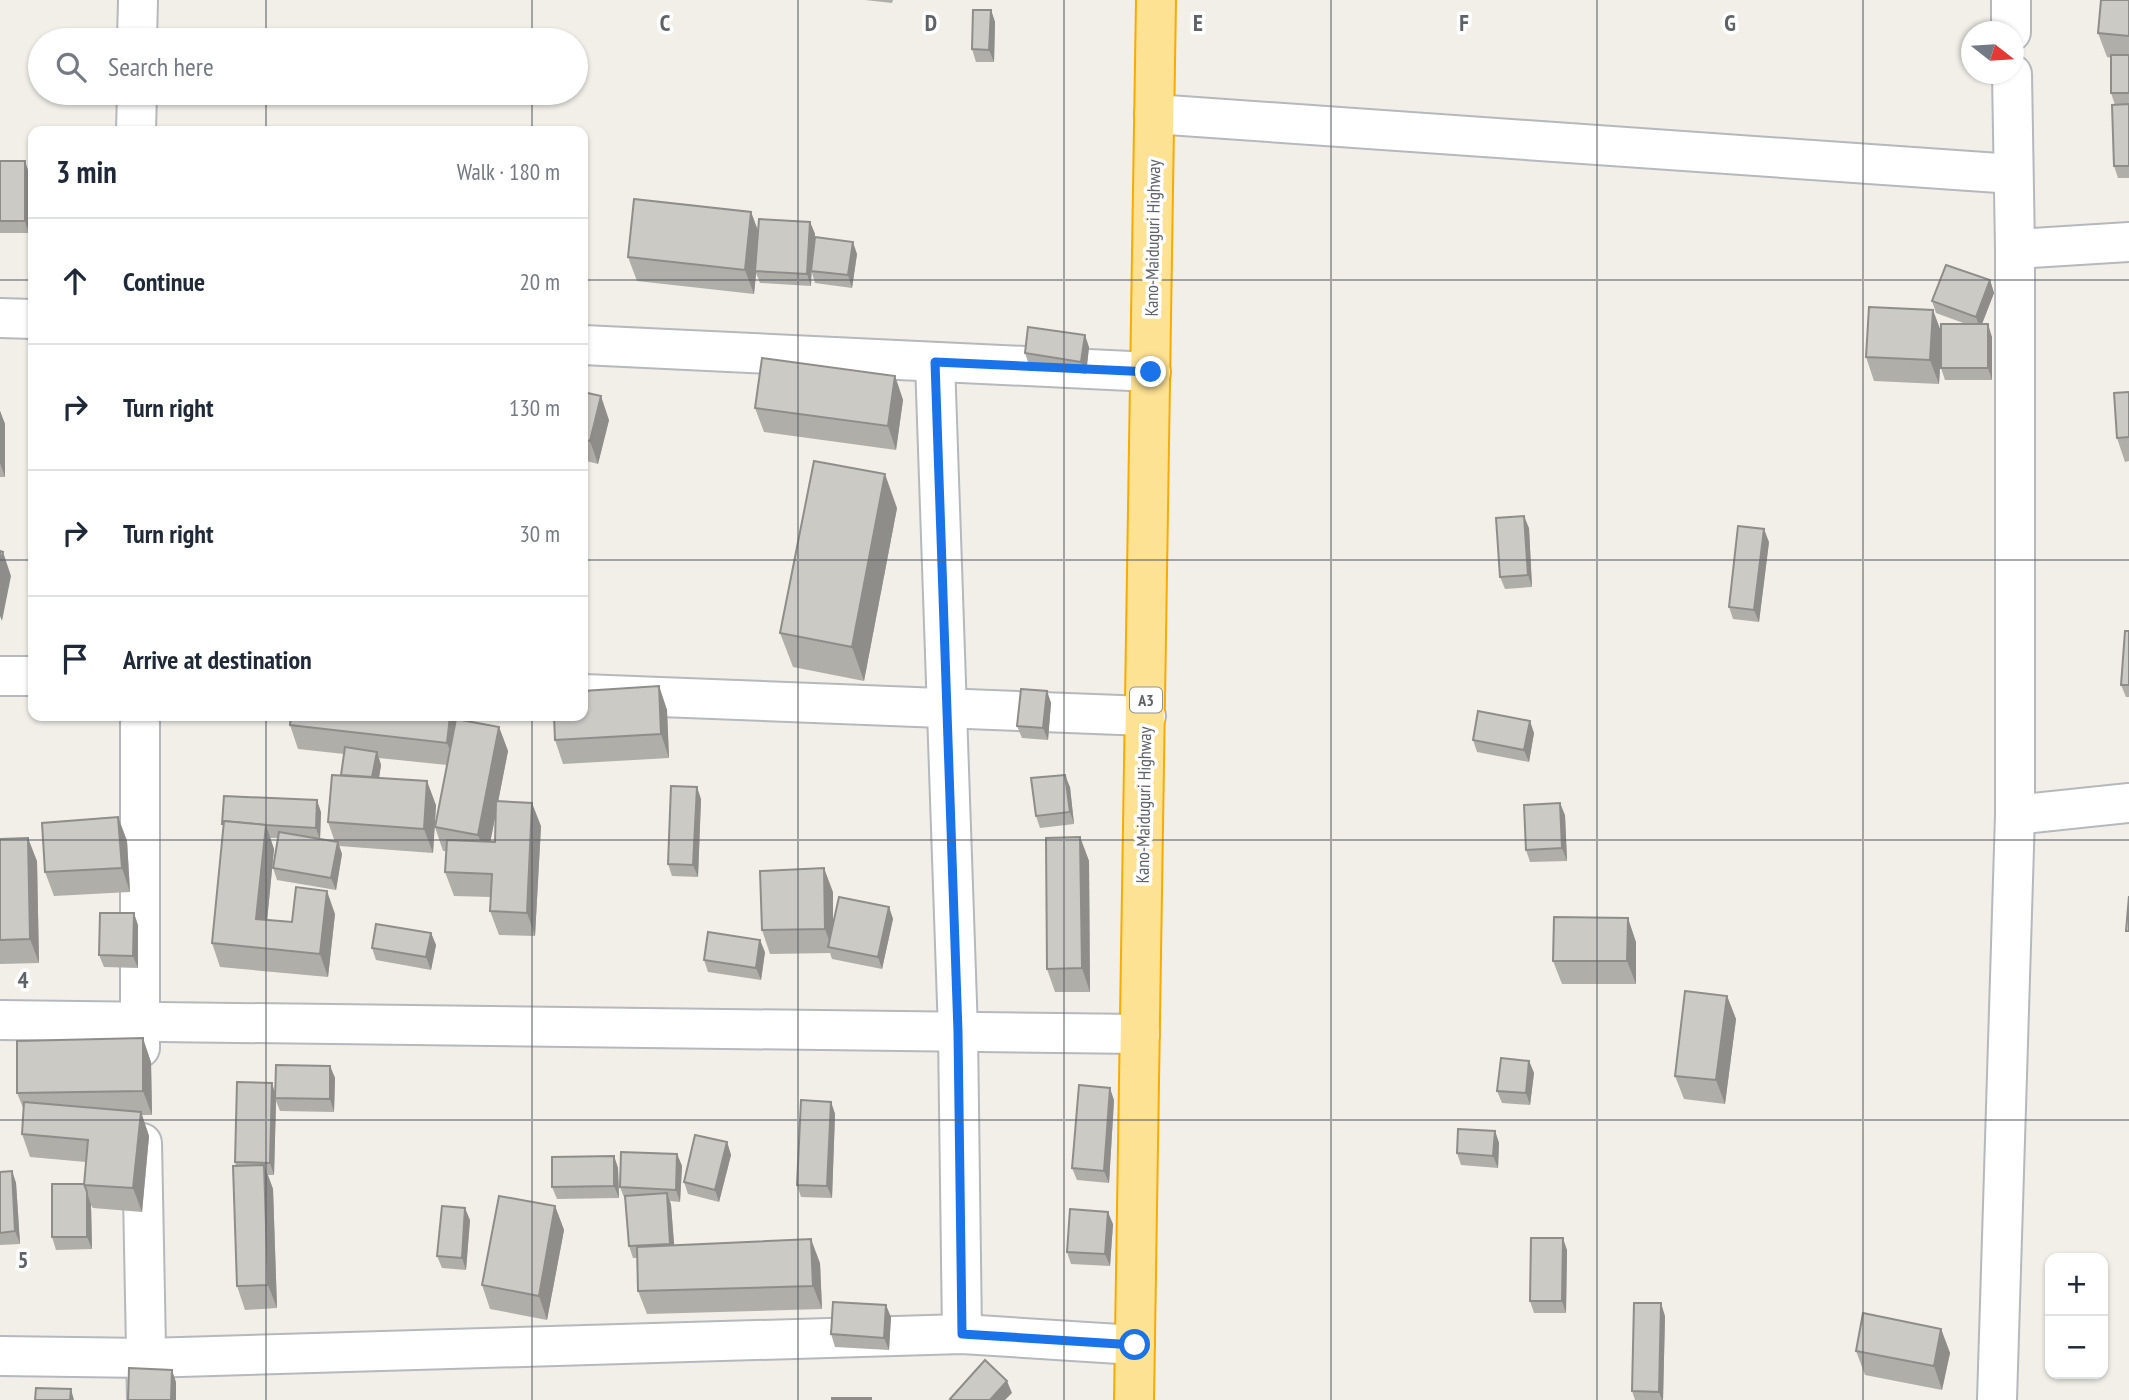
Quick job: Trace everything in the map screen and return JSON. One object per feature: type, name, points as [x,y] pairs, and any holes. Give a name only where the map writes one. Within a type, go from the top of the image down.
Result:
[{"type":"highway","name":"Kano-Maiduguri Highway","points":[[1134,1400],[1156,0]]},
{"type":"street","points":[[137,28],[138,0]]},
{"type":"street","points":[[2011,0],[2011,21]]},
{"type":"street","points":[[1997,1400],[2015,815],[2015,250],[2012,84]]},
{"type":"street","points":[[136,126],[137,105]]},
{"type":"street","points":[[1154,114],[2013,174]]},
{"type":"street","points":[[2015,250],[2129,242]]},
{"type":"street","points":[[0,318],[28,319]]},
{"type":"street","points":[[588,345],[1151,372]]},
{"type":"street","points":[[935,362],[958,1032],[962,1334]]},
{"type":"street","points":[[0,676],[28,676]]},
{"type":"street","points":[[588,694],[1146,716]]},
{"type":"street","points":[[140,721],[140,1022],[147,1400]]},
{"type":"street","points":[[2015,815],[2129,803]]},
{"type":"street","points":[[0,1020],[1140,1034]]},
{"type":"street","points":[[0,1356],[147,1358],[962,1334],[1135,1345]]},
{"type":"building","points":[[2101,0],[2129,0],[2129,36],[2098,33]]},
{"type":"building","points":[[973,10],[991,10],[989,50],[972,49]]},
{"type":"building","points":[[2111,55],[2129,55],[2129,93],[2111,93]]},
{"type":"building","points":[[2129,104],[2129,166],[2114,166],[2112,105]]},
{"type":"building","points":[[0,161],[25,161],[25,221],[0,221]]},
{"type":"building","points":[[634,199],[751,212],[745,270],[628,257]]},
{"type":"building","points":[[759,219],[810,222],[807,274],[755,271]]},
{"type":"building","points":[[815,237],[853,242],[848,275],[811,271]]},
{"type":"building","points":[[1946,265],[1990,280],[1976,317],[1932,301]]},
{"type":"building","points":[[1869,307],[1933,310],[1930,360],[1866,357]]},
{"type":"building","points":[[1941,324],[1988,324],[1988,368],[1941,368]]},
{"type":"building","points":[[1028,327],[1085,335],[1081,362],[1025,353]]},
{"type":"building","points":[[762,358],[895,376],[888,426],[755,408]]},
{"type":"building","points":[[2129,392],[2129,437],[2117,438],[2114,393]]},
{"type":"building","points":[[588,393],[601,396],[588,440]]},
{"type":"building","points":[[814,461],[885,474],[852,647],[780,633]]},
{"type":"building","points":[[1524,516],[1528,575],[1500,577],[1496,518]]},
{"type":"building","points":[[1738,526],[1764,529],[1754,610],[1729,607]]},
{"type":"building","points":[[2125,631],[2129,631],[2129,685],[2121,685]]},
{"type":"building","points":[[659,686],[661,734],[555,740],[554,721],[588,721],[588,691]]},
{"type":"building","points":[[1021,689],[1047,691],[1043,728],[1017,726]]},
{"type":"building","points":[[1478,711],[1530,721],[1524,750],[1473,740]]},
{"type":"building","points":[[290,721],[449,721],[447,743],[290,725]]},
{"type":"building","points":[[456,721],[499,727],[478,835],[435,827]]},
{"type":"building","points":[[345,747],[377,752],[372,777],[341,775]]},
{"type":"building","points":[[332,775],[427,781],[424,829],[328,822]]},
{"type":"building","points":[[1065,775],[1070,812],[1036,816],[1031,778]]},
{"type":"building","points":[[671,786],[697,787],[693,865],[668,864]]},
{"type":"building","points":[[224,796],[317,800],[316,828],[224,821],[222,824]]},
{"type":"building","points":[[496,801],[532,803],[527,913],[490,911],[492,874],[445,872],[447,840],[495,842]]},
{"type":"building","points":[[1560,803],[1562,848],[1526,850],[1524,805]]},
{"type":"building","points":[[118,817],[122,868],[45,872],[42,823]]},
{"type":"building","points":[[224,821],[266,825],[256,919],[292,922],[296,887],[327,891],[320,954],[212,943]]},
{"type":"building","points":[[279,832],[338,842],[331,878],[273,868]]},
{"type":"building","points":[[1080,837],[1082,968],[1047,969],[1046,838]]},
{"type":"building","points":[[28,838],[30,939],[0,940],[0,839]]},
{"type":"building","points":[[824,868],[825,929],[762,930],[760,871]]},
{"type":"building","points":[[2129,896],[2129,931],[2126,931]]},
{"type":"building","points":[[839,897],[889,907],[878,957],[828,947]]},
{"type":"building","points":[[100,913],[134,913],[133,956],[99,955]]},
{"type":"building","points":[[1554,917],[1628,918],[1627,961],[1553,961]]},
{"type":"building","points":[[376,924],[431,933],[426,957],[372,948]]},
{"type":"building","points":[[708,932],[760,940],[756,968],[704,960]]},
{"type":"building","points":[[1685,991],[1727,996],[1716,1080],[1675,1076]]},
{"type":"building","points":[[143,1038],[143,1091],[17,1093],[17,1041]]},
{"type":"building","points":[[1501,1058],[1529,1061],[1526,1093],[1497,1091]]},
{"type":"building","points":[[276,1065],[330,1066],[330,1099],[275,1098]]},
{"type":"building","points":[[237,1082],[272,1083],[270,1163],[235,1162]]},
{"type":"building","points":[[1079,1085],[1110,1088],[1104,1171],[1072,1168]]},
{"type":"building","points":[[801,1100],[831,1102],[827,1186],[797,1185]]},
{"type":"building","points":[[24,1102],[141,1112],[133,1188],[84,1185],[88,1140],[22,1134]]},
{"type":"building","points":[[1458,1129],[1495,1131],[1493,1156],[1457,1153]]},
{"type":"building","points":[[695,1135],[727,1142],[715,1190],[684,1182]]},
{"type":"building","points":[[621,1152],[677,1154],[676,1190],[620,1187]]},
{"type":"building","points":[[614,1156],[614,1186],[552,1187],[552,1157]]},
{"type":"building","points":[[264,1165],[268,1285],[237,1286],[233,1166]]},
{"type":"building","points":[[12,1171],[15,1231],[0,1233],[0,1172]]},
{"type":"building","points":[[52,1184],[84,1184],[87,1192],[87,1237],[52,1237]]},
{"type":"building","points":[[667,1193],[670,1244],[629,1246],[625,1196]]},
{"type":"building","points":[[499,1196],[555,1206],[539,1296],[482,1285]]},
{"type":"building","points":[[442,1206],[465,1208],[462,1258],[437,1256]]},
{"type":"building","points":[[1070,1209],[1108,1212],[1105,1254],[1067,1252]]},
{"type":"building","points":[[1531,1238],[1563,1238],[1562,1301],[1530,1301]]},
{"type":"building","points":[[811,1239],[813,1286],[638,1291],[637,1247]]},
{"type":"building","points":[[833,1302],[886,1305],[884,1338],[831,1334]]},
{"type":"building","points":[[1634,1303],[1661,1303],[1659,1392],[1632,1391]]},
{"type":"building","points":[[1863,1313],[1941,1329],[1934,1366],[1856,1351]]},
{"type":"building","points":[[985,1360],[1007,1381],[990,1400],[950,1399]]},
{"type":"building","points":[[129,1368],[172,1370],[171,1400],[128,1400]]},
{"type":"building","points":[[36,1388],[71,1389],[70,1400],[35,1400]]},
{"type":"building","points":[[871,1398],[871,1400],[832,1400]]},
{"type":"route","points":[[1135,1345],[962,1334],[958,1032],[935,362],[1151,372]]}]
